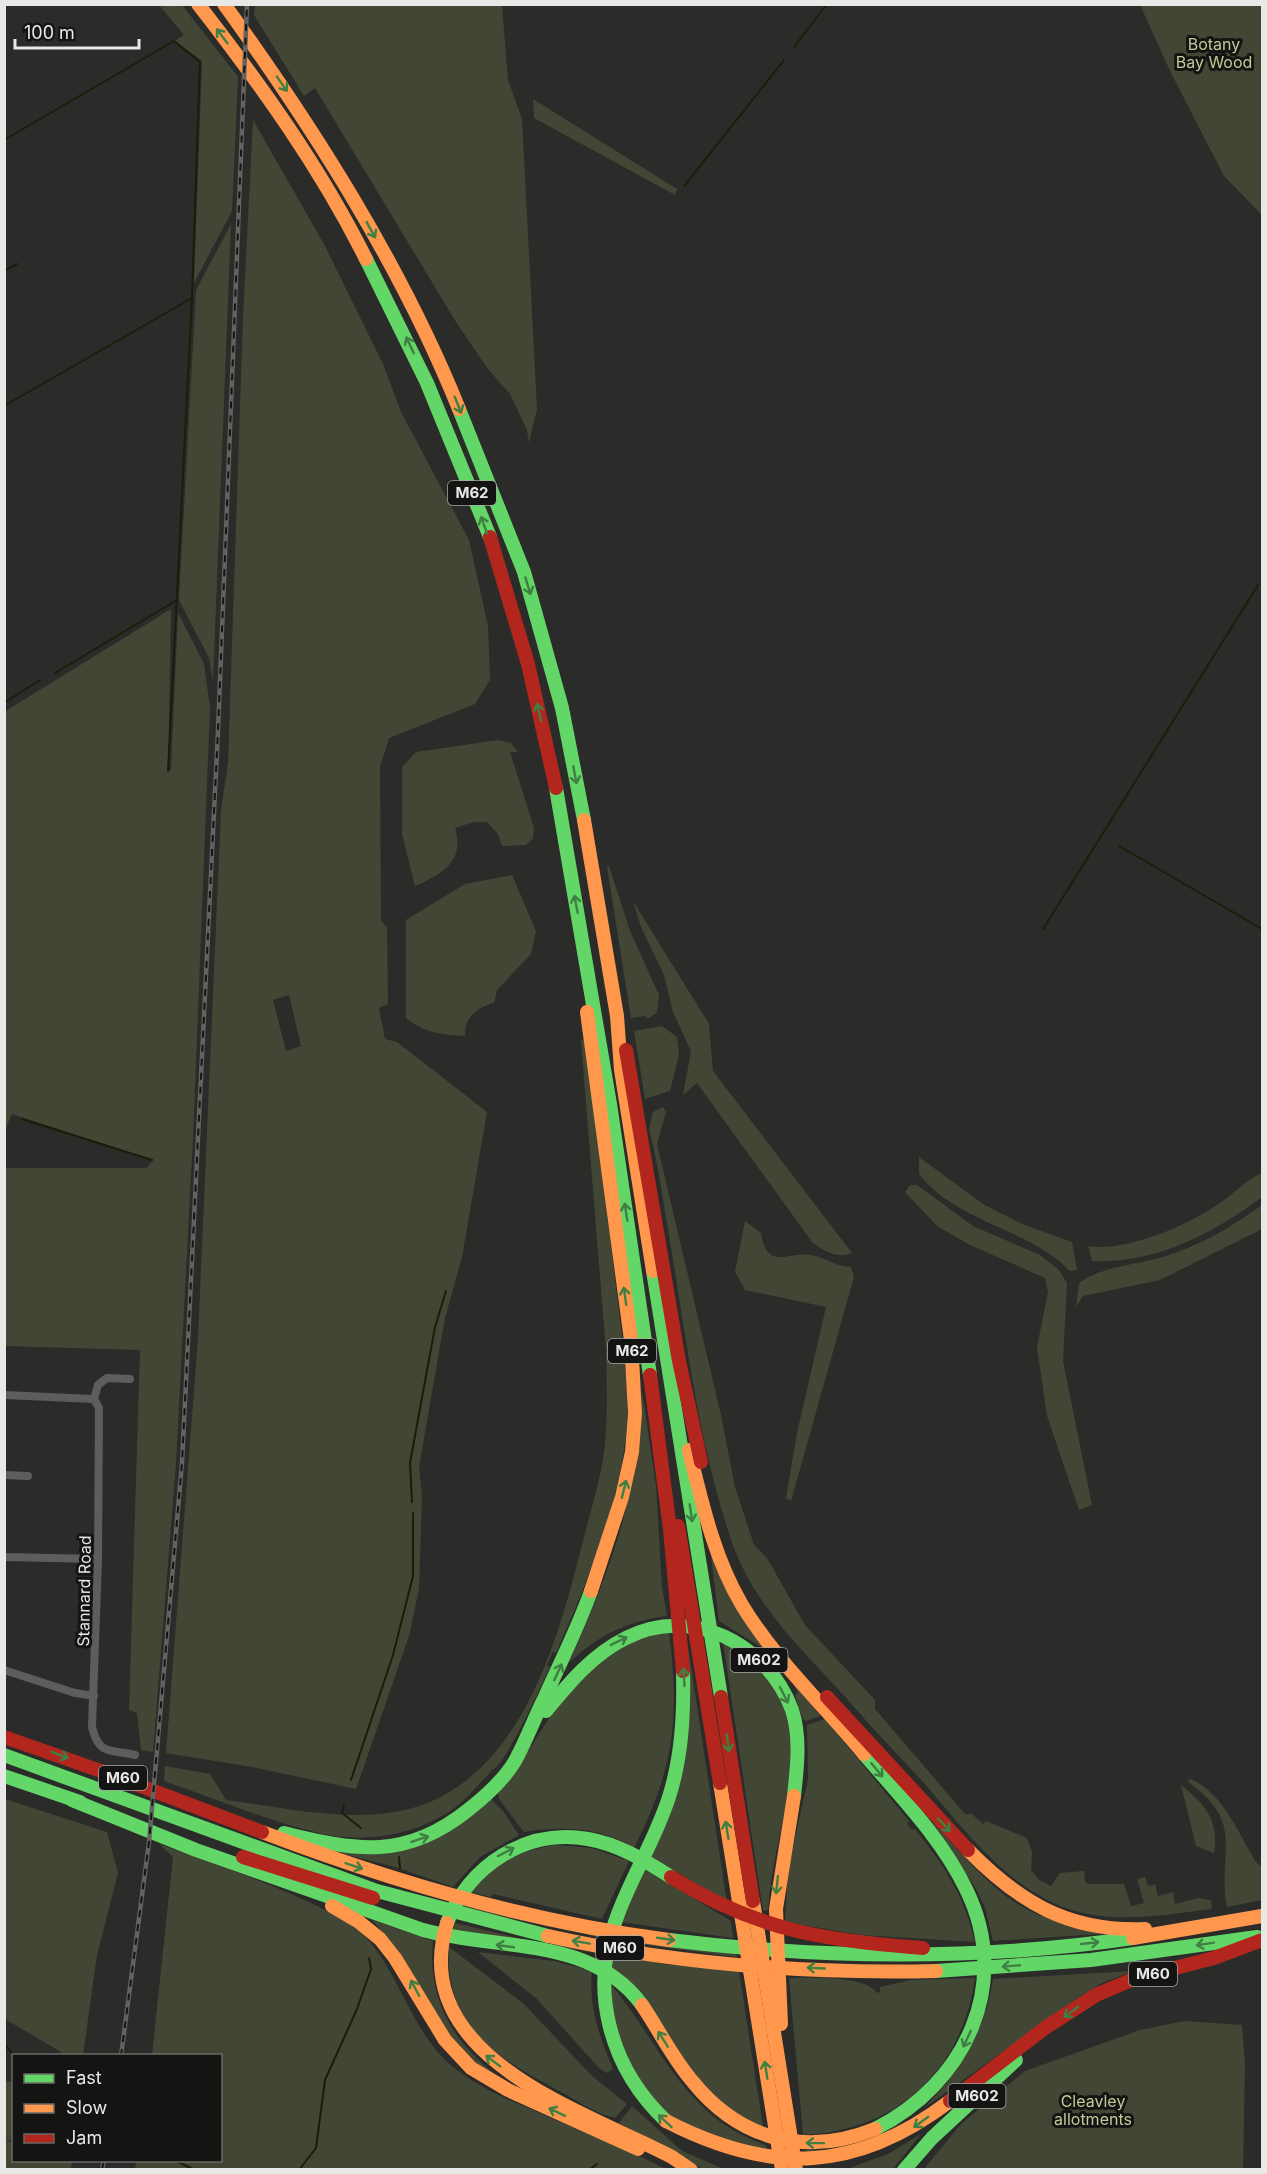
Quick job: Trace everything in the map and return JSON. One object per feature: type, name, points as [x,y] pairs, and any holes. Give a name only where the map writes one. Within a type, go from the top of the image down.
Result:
[{"type":"highway","name":"M62","points":[[198,4],[246,68],[329,188],[408,339],[441,414],[502,572],[540,715],[578,915],[584,962],[588,1028],[631,1340],[635,1387],[634,1434],[622,1497],[599,1571],[575,1636],[534,1726]]},
{"type":"highway","name":"M62","points":[[224,4],[293,100],[388,260],[454,397],[524,572],[562,708],[585,824],[617,1016],[630,1068],[681,1371],[712,1509],[730,1561],[744,1592],[792,1657]]},
{"type":"highway","name":"M62","points":[[584,962],[598,1029],[653,1394],[681,1638],[685,1725],[671,1792],[614,1924],[605,1958],[603,1984],[605,2013],[615,2050],[635,2088],[652,2108],[673,2128],[708,2150],[742,2163],[768,2168],[835,2165],[892,2143],[1052,2026]]},
{"type":"highway","name":"M62","points":[[617,1016],[621,1070],[665,1352]]},
{"type":"highway","name":"M60","points":[[72,1800],[276,1880],[437,1934],[561,1953],[601,1967],[619,1979],[635,1997],[686,2076],[706,2100],[726,2117],[748,2129],[787,2141],[813,2144],[847,2140],[886,2124],[920,2102],[944,2077],[962,2049],[977,2015],[984,1983],[983,1942],[972,1903],[945,1854],[879,1771],[775,1651],[743,1606],[719,1556],[704,1511],[665,1352]]},
{"type":"highway","name":"M602","points":[[665,1352],[755,1913],[772,1979],[786,2107],[796,2169]]},
{"type":"highway","points":[[653,1394],[697,1640],[782,2169]]},
{"type":"highway","name":"M602","points":[[534,1726],[588,1662],[608,1646],[636,1633],[670,1627],[706,1628],[749,1652],[774,1677],[786,1699],[799,1744],[797,1779],[779,1871],[772,1979]]},
{"type":"highway","name":"M60","points":[[792,1657],[974,1857],[999,1880],[1030,1902],[1074,1922],[1117,1929],[1172,1929],[1241,1920]]},
{"type":"highway","name":"M60","points":[[240,1824],[345,1848],[380,1848],[428,1836],[447,1827],[491,1792],[514,1762],[534,1726]]},
{"type":"highway","name":"M60","points":[[4,1737],[48,1751],[289,1844],[413,1885],[518,1912],[632,1934],[732,1946],[854,1955],[947,1956],[1003,1953],[1156,1935],[1263,1916]]},
{"type":"highway","name":"M60","points":[[4,1755],[138,1802],[284,1859],[434,1908],[550,1936],[629,1950],[732,1962],[852,1970],[958,1970],[1074,1961],[1263,1938]]},
{"type":"highway","name":"M60","points":[[4,1776],[346,1891],[410,1906],[434,1908]]},
{"type":"highway","name":"M60","points":[[689,2169],[684,2163],[531,2086],[486,2056],[467,2036],[454,2016],[446,1995],[440,1964],[446,1922],[463,1890],[484,1866],[512,1849],[553,1838],[583,1838],[608,1844],[640,1857],[725,1909],[815,1937],[1003,1953]]},
{"type":"highway","name":"M60","points":[[276,1880],[346,1912],[380,1939],[401,1962],[444,2038],[463,2061],[478,2073],[513,2092],[689,2169]]},
{"type":"highway","name":"M60","points":[[1052,2026],[1095,1996],[1121,1983],[1218,1957],[1263,1938]]},
{"type":"highway","name":"M602","points":[[904,2169],[932,2138],[1052,2026]]},
{"type":"street","points":[[4,1395],[94,1399],[98,1385],[107,1378],[130,1379]]},
{"type":"street","name":"Stannard Road","points":[[94,1399],[99,1408],[98,1559],[92,1727],[96,1743],[105,1751],[135,1755]]},
{"type":"street","points":[[4,1475],[28,1476]]},
{"type":"street","points":[[4,1557],[98,1559]]},
{"type":"street","points":[[4,1670],[75,1693],[94,1696]]},
{"type":"green space","points":[[255,4],[502,5],[508,80],[522,119],[537,409],[529,443],[527,430],[510,394],[488,369],[456,322],[315,88],[304,96],[254,15]]},
{"type":"green space","points":[[159,5],[182,5],[238,77],[232,211],[194,283],[202,61],[175,41],[184,35]]},
{"type":"green space","name":"Botany Bay Wood","points":[[1143,5],[1262,5],[1262,215],[1224,176],[1170,71],[1141,7]]},
{"type":"green space","points":[[533,99],[677,189],[675,195],[534,118]]},
{"type":"green space","points":[[253,120],[324,244],[383,364],[401,412],[469,540],[488,626],[490,680],[475,704],[389,738],[380,767],[381,920],[387,928],[388,1004],[379,1008],[385,1039],[397,1042],[487,1112],[462,1257],[445,1318],[419,1467],[422,1496],[419,1589],[409,1636],[356,1789],[252,1767],[166,1753],[198,1339],[221,811],[228,763],[243,318]],"holes":[[[289,995],[301,1046],[286,1051],[273,1000]]]},
{"type":"green space","points":[[231,224],[213,681],[209,658],[179,600],[196,290]]},
{"type":"green space","points":[[171,609],[168,773],[171,769],[178,613],[204,664],[210,708],[193,1137],[176,1463],[153,1752],[141,1750],[137,1713],[129,1710],[140,1350],[5,1346],[5,1168],[147,1168],[156,1156],[152,1160],[12,1114],[5,1130],[4,712]]},
{"type":"green space","points":[[499,740],[511,743],[518,752],[510,752],[534,828],[533,838],[526,845],[502,846],[498,834],[487,822],[474,822],[455,828],[457,850],[454,858],[434,877],[415,886],[402,834],[402,767],[416,752]]},
{"type":"green space","points":[[609,866],[630,931],[659,995],[657,1013],[647,1019],[646,1016],[631,1018],[607,867]]},
{"type":"green space","points":[[512,875],[536,931],[531,954],[497,990],[494,1003],[482,1007],[473,1014],[467,1024],[465,1036],[433,1032],[419,1027],[406,1018],[406,920],[465,884]]},
{"type":"green space","points":[[633,901],[709,1024],[713,1071],[852,1253],[836,1255],[812,1242],[697,1083],[683,1095],[691,1051],[673,1012],[664,975],[641,927]]},
{"type":"green space","points":[[662,1026],[677,1037],[679,1054],[670,1091],[645,1099],[634,1031]]},
{"type":"green space","points":[[585,1039],[623,1343],[623,1348],[612,1348],[606,1351],[581,1041]]},
{"type":"green space","points":[[663,1107],[666,1112],[657,1144],[721,1415],[735,1487],[754,1545],[767,1558],[805,1625],[875,1700],[875,1709],[965,1814],[972,1814],[983,1824],[986,1821],[1027,1838],[1032,1852],[1031,1870],[1039,1880],[1051,1886],[1060,1873],[1084,1871],[1085,1881],[1088,1884],[1124,1884],[1131,1906],[1144,1903],[1137,1879],[1145,1877],[1148,1886],[1155,1884],[1158,1896],[1173,1892],[1175,1904],[1198,1898],[1211,1900],[1212,1909],[1135,1917],[1096,1915],[1058,1905],[1019,1882],[1001,1868],[969,1835],[790,1636],[757,1594],[733,1545],[702,1429],[660,1179],[649,1129],[653,1112]]},
{"type":"green space","points":[[919,1157],[983,1204],[1022,1224],[1072,1242],[1077,1270],[1070,1271],[1053,1256],[1034,1245],[953,1204],[919,1174]]},
{"type":"green space","points":[[1262,1173],[1262,1197],[1203,1234],[1160,1252],[1115,1261],[1092,1261],[1088,1246],[1103,1247],[1136,1242],[1170,1230],[1214,1207],[1249,1180]]},
{"type":"green space","points":[[910,1185],[917,1185],[973,1226],[1040,1255],[1059,1270],[1067,1283],[1063,1361],[1092,1505],[1079,1510],[1047,1416],[1037,1347],[1048,1292],[1045,1278],[970,1245],[937,1226],[905,1192]]},
{"type":"green space","points":[[1262,1205],[1262,1228],[1258,1231],[1160,1280],[1083,1296],[1076,1307],[1079,1283],[1088,1277],[1109,1269],[1163,1257],[1202,1242]]},
{"type":"green space","points":[[745,1221],[761,1233],[764,1245],[773,1256],[816,1256],[851,1267],[854,1277],[791,1501],[786,1498],[797,1433],[826,1307],[745,1290],[735,1272]]},
{"type":"green space","points":[[624,1350],[627,1424],[618,1483],[601,1542],[556,1653],[553,1652],[547,1665],[550,1667],[516,1736],[502,1761],[468,1796],[427,1824],[392,1834],[355,1837],[337,1836],[299,1828],[164,1781],[165,1766],[210,1774],[226,1800],[326,1814],[377,1814],[401,1811],[425,1804],[460,1785],[488,1760],[513,1729],[532,1694],[549,1656],[562,1617],[602,1464],[607,1415],[606,1352]]},
{"type":"green space","points":[[642,1391],[656,1486],[662,1587],[667,1616],[652,1618],[614,1631],[590,1645],[569,1663],[597,1598],[620,1530],[636,1461]]},
{"type":"green space","points":[[711,1556],[715,1561],[769,1652],[719,1621]]},
{"type":"green space","points":[[669,1632],[674,1692],[671,1743],[658,1793],[634,1848],[622,1841],[595,1832],[552,1829],[524,1832],[499,1799],[498,1793],[515,1772],[558,1705],[592,1665],[612,1649],[637,1637]]},
{"type":"green space","points":[[687,1640],[727,1903],[651,1856],[671,1806]]},
{"type":"green space","points":[[723,1642],[758,1668],[779,1697],[789,1729],[790,1763],[786,1799],[772,1873],[768,1910],[763,1911]]},
{"type":"green space","points":[[791,1679],[820,1716],[806,1721],[803,1719],[795,1695],[798,1693]]},
{"type":"green space","points":[[825,1719],[909,1821],[907,1824],[912,1830],[915,1829],[944,1868],[965,1909],[975,1942],[862,1935],[785,1922],[788,1870],[808,1779],[807,1725]]},
{"type":"green space","points":[[1191,1779],[1202,1785],[1221,1804],[1256,1862],[1262,1868],[1262,1900],[1227,1907],[1226,1839],[1223,1825],[1217,1811],[1206,1796],[1187,1781]]},
{"type":"green space","points":[[1181,1785],[1203,1806],[1212,1822],[1214,1853],[1196,1846]]},
{"type":"green space","points":[[5,1799],[107,1832],[118,1873],[97,1955],[83,2054],[64,2054],[5,2019]]},
{"type":"green space","points":[[491,1799],[503,1811],[519,1835],[480,1857],[453,1887],[395,1867],[340,1853],[356,1853],[465,1820]]},
{"type":"green space","points":[[931,1820],[981,1874],[1010,1899],[1026,1909],[1059,1921],[1114,1933],[993,1941],[985,1908],[976,1889]]},
{"type":"green space","points":[[159,1844],[272,1886],[332,1914],[355,1928],[371,1943],[382,1959],[430,2043],[457,2070],[504,2097],[666,2169],[135,2170],[136,2162],[222,2162],[222,2054],[152,2054],[173,1857]]},
{"type":"green space","points":[[555,1845],[592,1848],[629,1861],[602,1919],[493,1894],[491,1897],[470,1892],[488,1873],[508,1860],[530,1851]]},
{"type":"green space","points":[[645,1869],[731,1921],[733,1938],[621,1922]]},
{"type":"green space","points":[[463,1905],[598,1934],[598,1937],[462,1908]]},
{"type":"green space","points":[[372,1920],[433,1941],[434,1981],[446,2016],[466,2047],[495,2074],[476,2063],[452,2043],[397,1949]]},
{"type":"green space","points":[[455,1923],[539,1943],[542,1944],[452,1931]]},
{"type":"green space","points":[[616,1937],[736,1953],[737,1957],[615,1941]]},
{"type":"green space","points":[[449,1947],[524,2004],[592,2076],[627,2104],[615,2118],[587,2107],[516,2066],[496,2053],[480,2037],[466,2020],[456,1999],[450,1975]]},
{"type":"green space","points":[[478,1952],[554,1961],[592,1971],[593,2009],[613,2069],[607,2073],[599,2068],[537,1999]]},
{"type":"green space","points":[[612,1955],[670,1965],[739,1971],[763,2127],[733,2112],[707,2091],[611,1968]]},
{"type":"green space","points":[[1134,1971],[1102,1983],[1079,1997],[924,2108],[949,2080],[969,2050],[984,2016],[993,1979]]},
{"type":"green space","points":[[789,1978],[849,1980],[871,1987],[877,1993],[880,1992],[880,1987],[911,1980],[975,1978],[968,2011],[956,2041],[939,2067],[919,2090],[895,2108],[867,2122],[837,2131],[803,2135]]},
{"type":"green space","points":[[609,1982],[694,2098],[714,2117],[738,2133],[766,2145],[768,2162],[714,2145],[666,2113],[647,2092],[630,2068],[618,2042],[610,2010]]},
{"type":"green space","name":"Cleavley allotments","points":[[1185,2021],[1242,2025],[1245,2064],[1243,2169],[924,2169],[960,2125],[1025,2071],[1140,2030]]},
{"type":"green space","points":[[5,2081],[12,2082],[12,2138],[6,2143],[12,2140],[12,2162],[72,2162],[71,2169],[5,2169]]},
{"type":"green space","points":[[632,2106],[682,2151],[724,2169],[703,2169],[619,2123]]},
{"type":"green space","points":[[921,2134],[893,2169],[847,2169],[888,2154]]},
{"type":"green space","points":[[868,2140],[870,2144],[834,2157],[806,2162],[805,2150],[836,2149]]},
{"type":"waterway","points":[[794,47],[827,4]]},
{"type":"waterway","points":[[4,140],[174,41],[200,62],[192,298],[168,771]]},
{"type":"waterway","points":[[685,185],[784,60]]},
{"type":"waterway","points":[[4,271],[17,264]]},
{"type":"waterway","points":[[4,406],[192,298]]},
{"type":"waterway","points":[[1043,929],[1258,585]]},
{"type":"waterway","points":[[55,673],[177,600]]},
{"type":"waterway","points":[[4,703],[40,680]]},
{"type":"waterway","points":[[1119,846],[1262,929]]},
{"type":"waterway","points":[[22,1119],[152,1160]]},
{"type":"waterway","points":[[412,1502],[410,1463],[435,1327],[446,1291]]},
{"type":"waterway","points":[[351,1780],[393,1655],[413,1576],[413,1513]]},
{"type":"waterway","points":[[344,1805],[342,1813],[361,1828]]},
{"type":"waterway","points":[[399,1857],[400,1868]]},
{"type":"waterway","points":[[299,2170],[316,2148],[325,2080],[357,2009],[371,1969],[369,1958]]},
{"type":"waterway","points":[[4,2044],[13,2054]]},
{"type":"waterway","points":[[178,2162],[195,2170]]},
{"type":"waterway","points":[[589,2170],[597,2164]]},
{"type":"railway","points":[[121,2054],[149,1842],[182,1463],[218,731],[247,4]]},
{"type":"railway","points":[[102,2170],[104,2162]]},
{"type":"traffic: fast","points":[[366,259],[427,383],[490,537]]},
{"type":"traffic: fast","points":[[459,409],[524,572],[562,708],[584,820]]},
{"type":"traffic: fast","points":[[556,788],[610,1104],[650,1375]]},
{"type":"traffic: fast","points":[[653,1271],[721,1697]]},
{"type":"traffic: fast","points":[[284,1833],[334,1844],[380,1847],[402,1844],[423,1837],[445,1826],[468,1810],[494,1788],[515,1761],[575,1632],[591,1591]]},
{"type":"traffic: fast","points":[[546,1711],[592,1661],[626,1638],[651,1629],[676,1626],[701,1628],[724,1636],[746,1649],[765,1666],[781,1687],[795,1721],[797,1764],[794,1796]]},
{"type":"traffic: fast","points":[[666,2121],[646,2100],[630,2076],[618,2051],[609,2025],[605,1998],[605,1970],[609,1942],[618,1914],[658,1827],[673,1782],[681,1735],[683,1671]]},
{"type":"traffic: fast","points":[[864,1754],[920,1818],[956,1871],[966,1889],[979,1925],[984,1960],[982,1995],[972,2028],[956,2058],[934,2086],[907,2110],[875,2129]]},
{"type":"traffic: fast","points":[[4,1755],[377,1891],[548,1936]]},
{"type":"traffic: fast","points":[[4,1776],[80,1802]]},
{"type":"traffic: fast","points":[[72,1800],[196,1850],[423,1930],[541,1949],[570,1956],[597,1967],[621,1983],[642,2005]]},
{"type":"traffic: fast","points":[[447,1923],[469,1884],[484,1868],[522,1846],[543,1839],[565,1837],[599,1841],[631,1854],[671,1877]]},
{"type":"traffic: fast","points":[[936,1971],[1091,1960],[1257,1937]]},
{"type":"traffic: fast","points":[[669,1940],[785,1951],[901,1955],[1016,1951],[1133,1938]]},
{"type":"traffic: fast","points":[[904,2170],[932,2138],[1016,2060]]},
{"type":"traffic: slow","points":[[198,4],[288,127],[329,192],[366,259]]},
{"type":"traffic: slow","points":[[224,4],[291,100],[354,199],[410,303],[459,409]]},
{"type":"traffic: slow","points":[[584,820],[617,1016],[621,1070],[653,1271]]},
{"type":"traffic: slow","points":[[587,1012],[631,1340],[635,1413],[632,1452],[622,1497],[591,1591]]},
{"type":"traffic: slow","points":[[689,1450],[716,1549],[742,1605],[769,1645],[864,1754]]},
{"type":"traffic: slow","points":[[720,1783],[782,2170]]},
{"type":"traffic: slow","points":[[781,2024],[776,1909],[794,1796]]},
{"type":"traffic: slow","points":[[262,1832],[361,1867],[462,1898],[565,1923],[669,1940]]},
{"type":"traffic: slow","points":[[968,1850],[1007,1885],[1048,1910],[1069,1919],[1093,1925],[1118,1929],[1145,1929]]},
{"type":"traffic: slow","points":[[753,1901],[796,2170]]},
{"type":"traffic: slow","points":[[332,1906],[359,1922],[380,1939],[395,1958],[445,2040],[471,2068],[508,2090],[638,2149]]},
{"type":"traffic: slow","points":[[1133,1938],[1262,1916]]},
{"type":"traffic: slow","points":[[447,1923],[441,1970],[452,2009],[476,2044],[510,2073],[550,2098],[672,2157],[691,2170]]},
{"type":"traffic: slow","points":[[548,1936],[644,1954],[741,1965],[838,1971],[936,1971]]},
{"type":"traffic: slow","points":[[642,2005],[693,2082],[711,2102],[753,2130],[776,2138],[799,2142],[824,2142],[875,2129]]},
{"type":"traffic: slow","points":[[666,2121],[704,2138],[740,2150],[776,2157],[811,2158],[845,2153],[880,2142],[914,2125],[950,2101]]},
{"type":"traffic: jam","points":[[490,537],[528,664],[556,788]]},
{"type":"traffic: jam","points":[[626,1050],[679,1361],[701,1462]]},
{"type":"traffic: jam","points":[[650,1375],[670,1529],[683,1671]]},
{"type":"traffic: jam","points":[[678,1526],[720,1783]]},
{"type":"traffic: jam","points":[[721,1697],[753,1901]]},
{"type":"traffic: jam","points":[[827,1697],[968,1850]]},
{"type":"traffic: jam","points":[[4,1737],[262,1832]]},
{"type":"traffic: jam","points":[[243,1857],[373,1898]]},
{"type":"traffic: jam","points":[[671,1877],[732,1909],[792,1930],[854,1941],[923,1948]]},
{"type":"traffic: jam","points":[[950,2101],[1045,2028],[1096,1995],[1136,1978],[1214,1958],[1262,1940]]}]
